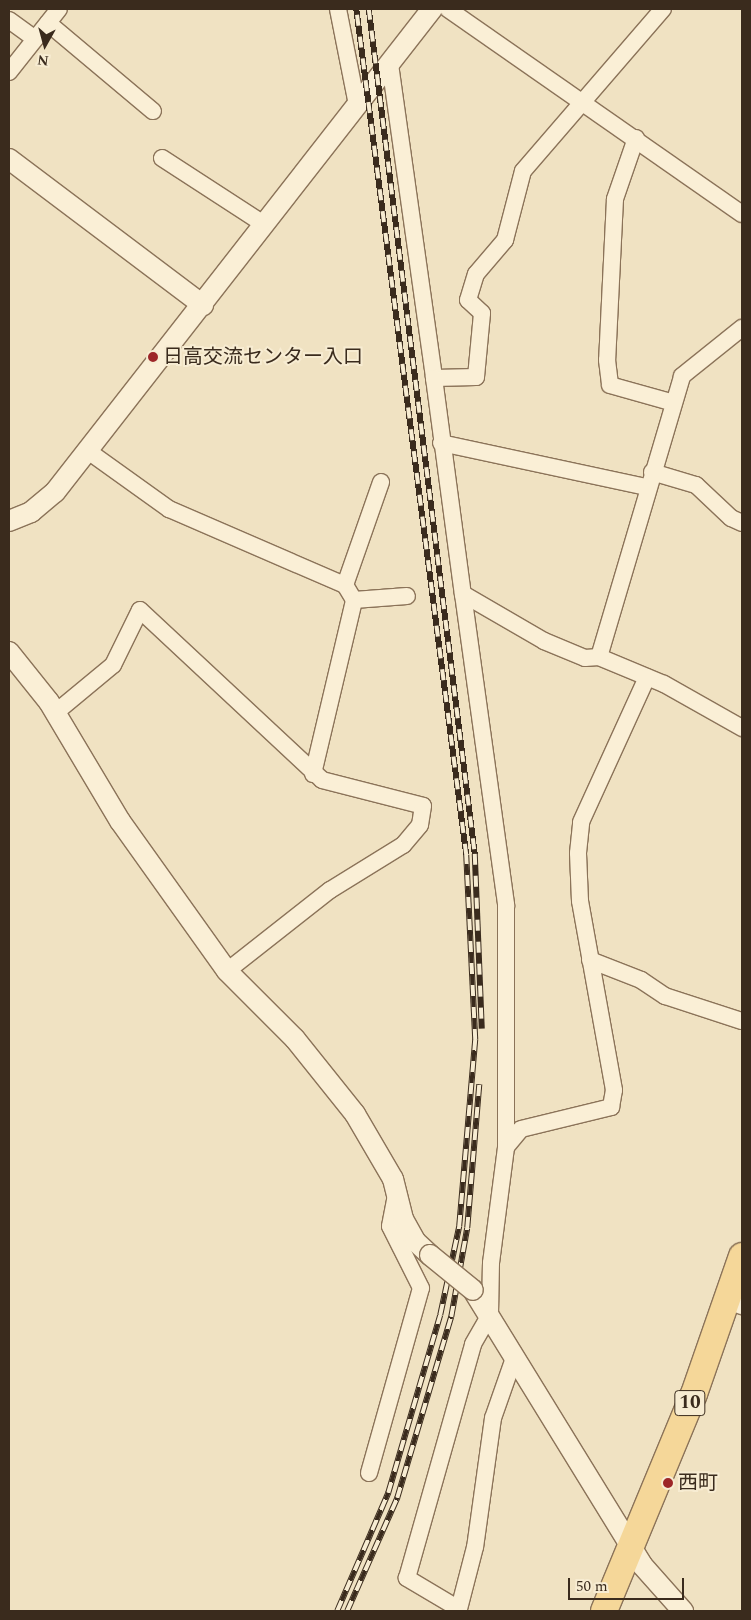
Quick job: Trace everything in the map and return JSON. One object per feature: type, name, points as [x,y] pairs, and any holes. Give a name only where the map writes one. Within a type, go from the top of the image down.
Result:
[{"type":"main road","name":"10","points":[[604,1611],[735,1304],[742,1256]]},
{"type":"street","points":[[9,72],[59,9]]},
{"type":"street","points":[[338,9],[357,105]]},
{"type":"street","points":[[10,519],[46,502],[203,305],[432,9]]},
{"type":"street","points":[[448,9],[586,102],[742,214]]},
{"type":"street","points":[[434,378],[476,377],[482,314],[468,300],[476,274],[505,240],[523,171],[586,102],[664,9]]},
{"type":"street","points":[[9,20],[35,39]]},
{"type":"street","points":[[48,23],[153,111]]},
{"type":"street","points":[[390,64],[506,905],[506,1147],[490,1263],[490,1314],[473,1344],[407,1578],[459,1609],[475,1547],[490,1434],[513,1361]]},
{"type":"street","points":[[636,138],[615,199],[607,360],[610,384],[674,403]]},
{"type":"street","points":[[162,158],[265,225]]},
{"type":"street","points":[[9,159],[203,305]]},
{"type":"street","points":[[599,657],[650,479],[682,376],[742,328]]},
{"type":"street","points":[[441,443],[650,479],[696,485],[731,518],[742,523]]},
{"type":"street","points":[[88,451],[169,510],[345,585],[354,600],[313,774]]},
{"type":"street","points":[[345,585],[381,482]]},
{"type":"street","points":[[463,594],[544,641],[585,658],[599,657],[646,677],[742,728]]},
{"type":"street","points":[[354,600],[407,596]]},
{"type":"street","points":[[55,713],[113,665],[140,610],[313,774],[322,780],[423,806],[425,812],[403,845],[330,890],[227,971]]},
{"type":"street","points":[[9,652],[55,713],[120,821],[227,971],[295,1039],[355,1114],[392,1179],[403,1220],[415,1241],[473,1290],[490,1314],[513,1361],[630,1547],[655,1583],[683,1611]]},
{"type":"street","points":[[506,1147],[521,1130],[611,1107],[614,1090],[580,900],[581,822],[646,677]]},
{"type":"street","points":[[590,960],[641,980],[665,996],[742,1022]]},
{"type":"street","points":[[369,1473],[421,1288],[390,1226],[396,1193]]},
{"type":"railway","points":[[337,1611],[388,1493],[440,1315],[459,1226],[475,1040],[466,855],[356,9]]},
{"type":"railway","points":[[369,9],[475,854],[482,1029]]},
{"type":"railway","points":[[347,1611],[397,1498],[451,1317],[467,1228],[479,1084]]},
{"type":"place","name":"日高交流センター入口","points":[[153,357]]},
{"type":"place","name":"西町","points":[[668,1483]]}]
